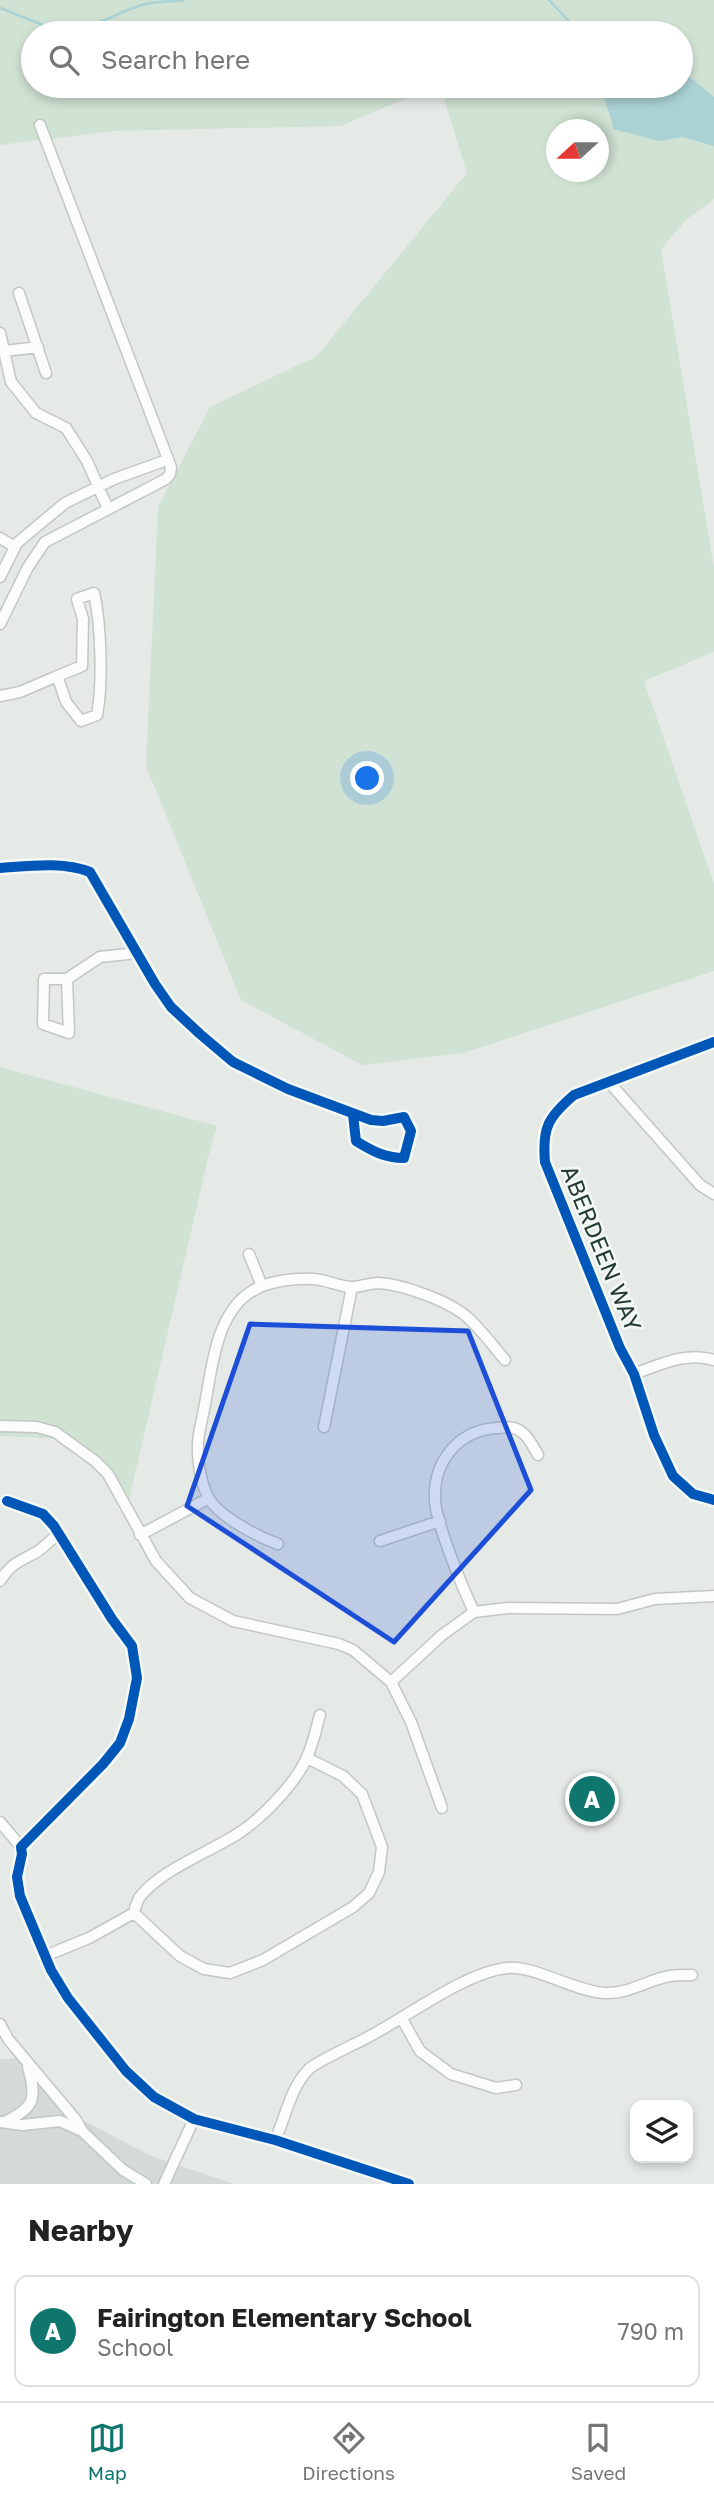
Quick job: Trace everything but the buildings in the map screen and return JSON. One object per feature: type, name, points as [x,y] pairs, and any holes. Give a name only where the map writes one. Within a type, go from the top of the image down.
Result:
[{"type":"street","points":[[0,624],[28,567],[45,542],[166,479],[171,467],[40,125]]},
{"type":"street","points":[[19,293],[46,373]]},
{"type":"street","points":[[0,333],[11,382],[36,413],[66,428],[87,461],[108,509]]},
{"type":"street","points":[[5,351],[38,347]]},
{"type":"street","points":[[0,577],[15,547],[65,503],[114,478],[167,460]]},
{"type":"street","points":[[0,538],[15,547]]},
{"type":"street","points":[[0,696],[20,692],[55,677],[82,666],[83,619],[77,599],[94,593],[99,612],[101,695],[97,715],[81,721],[66,702],[58,678],[55,677]]},
{"type":"street","points":[[0,868],[63,866],[90,872],[171,1007],[233,1062],[288,1089],[354,1115],[383,1121],[404,1117],[411,1131],[404,1158],[391,1158],[356,1141],[354,1115]]},
{"type":"street","points":[[67,979],[69,1033],[43,1024],[44,979],[67,979],[100,957],[137,954]]},
{"type":"street","name":"ABERDEEN WAY","points":[[714,1042],[573,1095],[555,1110],[543,1143],[545,1162],[610,1323],[634,1374],[654,1435],[673,1476],[693,1494],[714,1500]]},
{"type":"street","points":[[608,1081],[700,1185],[714,1194]]},
{"type":"street","points":[[249,1254],[262,1286]]},
{"type":"street","points":[[278,1544],[243,1527],[209,1499],[199,1466],[198,1444],[222,1328],[232,1311],[248,1293],[262,1286],[291,1280],[318,1280],[352,1287],[378,1283],[412,1290],[466,1316],[505,1360]]},
{"type":"street","points":[[324,1427],[352,1287]]},
{"type":"street","points":[[634,1374],[683,1358],[714,1360]]},
{"type":"street","points":[[0,1426],[37,1427],[55,1432],[95,1461],[107,1474],[156,1561],[190,1598],[233,1621],[339,1644],[353,1650],[391,1682],[411,1722],[442,1808]]},
{"type":"street","points":[[474,1612],[440,1521],[435,1503],[436,1481],[449,1452],[463,1437],[482,1429],[512,1427],[524,1434],[538,1455]]},
{"type":"street","points":[[140,1535],[209,1499]]},
{"type":"street","points":[[7,1501],[43,1514],[54,1526],[57,1535],[132,1646],[137,1678],[129,1719],[120,1743],[21,1847]]},
{"type":"street","points":[[380,1541],[440,1521]]},
{"type":"street","points":[[0,1581],[6,1571],[24,1557],[36,1553],[57,1535]]},
{"type":"street","points":[[391,1682],[442,1635],[474,1612],[508,1608],[617,1609],[655,1599],[714,1596]]},
{"type":"street","points":[[45,1956],[89,1938],[134,1913],[139,1898],[157,1883],[177,1868],[240,1832],[260,1816],[277,1800],[307,1758],[320,1715]]},
{"type":"street","points":[[134,1913],[180,1956],[204,1969],[230,1973],[263,1961],[353,1907],[369,1894],[379,1872],[383,1847],[362,1794],[343,1776],[307,1758]]},
{"type":"street","points":[[0,1822],[21,1847],[18,1877],[20,1896],[45,1956],[68,1998],[125,2071],[154,2096],[194,2119],[275,2140],[409,2184]]},
{"type":"street","points":[[275,2140],[290,2098],[310,2068],[402,2019],[464,1981],[491,1970],[511,1968],[603,1993],[626,1992],[669,1976],[692,1975]]},
{"type":"street","points":[[402,2019],[420,2051],[451,2074],[496,2088],[516,2085]]},
{"type":"street","points":[[0,2024],[27,2064],[76,2120],[82,2131],[123,2170],[146,2184]]},
{"type":"street","points":[[2,2122],[27,2109],[32,2101],[34,2089],[27,2064]]},
{"type":"street","points":[[164,2184],[194,2119]]},
{"type":"street","points":[[2,2122],[22,2125],[60,2121],[82,2131]]},
{"type":"highlighted area","points":[[250,1324],[468,1331],[531,1490],[394,1642],[187,1506]]},
{"type":"shaded area","points":[[26,2058],[62,2109],[149,2155],[234,2184],[0,2184],[0,2059]]},
{"type":"green space","points":[[0,0],[714,0],[714,199],[686,220],[661,249],[714,568],[714,652],[644,681],[714,884],[714,971],[463,1053],[362,1065],[241,1000],[146,766],[158,507],[210,407],[317,356],[467,173],[444,98],[693,98],[693,21],[21,21],[21,98],[407,98],[341,126],[114,131],[0,145]]},
{"type":"green space","points":[[0,1067],[217,1126],[129,1500],[62,1439],[0,1436]]},
{"type":"water","points":[[693,80],[714,97],[714,146],[683,137],[659,141],[613,129],[604,98],[693,98]]},
{"type":"waterway","points":[[102,21],[145,4],[184,0]]},
{"type":"waterway","points":[[549,0],[569,21]]},
{"type":"waterway","points":[[0,8],[33,21]]},
{"type":"cycle path","points":[[0,868],[57,865],[90,872],[155,984],[171,1007],[200,1034],[233,1062],[288,1089],[371,1120],[404,1117],[411,1131],[404,1158],[379,1153],[356,1141],[353,1115]]},
{"type":"cycle path","points":[[714,1042],[574,1095],[558,1110],[549,1124],[544,1150],[545,1162],[620,1348],[634,1374],[654,1435],[673,1476],[693,1494],[714,1500]]},
{"type":"cycle path","points":[[7,1501],[43,1514],[54,1526],[132,1646],[137,1678],[129,1719],[120,1743],[103,1764],[21,1847],[17,1877],[20,1896],[51,1970],[68,1998],[126,2071],[154,2097],[194,2119],[275,2140],[409,2184]]},
{"type":"place","name":"Fairington Elementary School","points":[[592,1799]]}]
